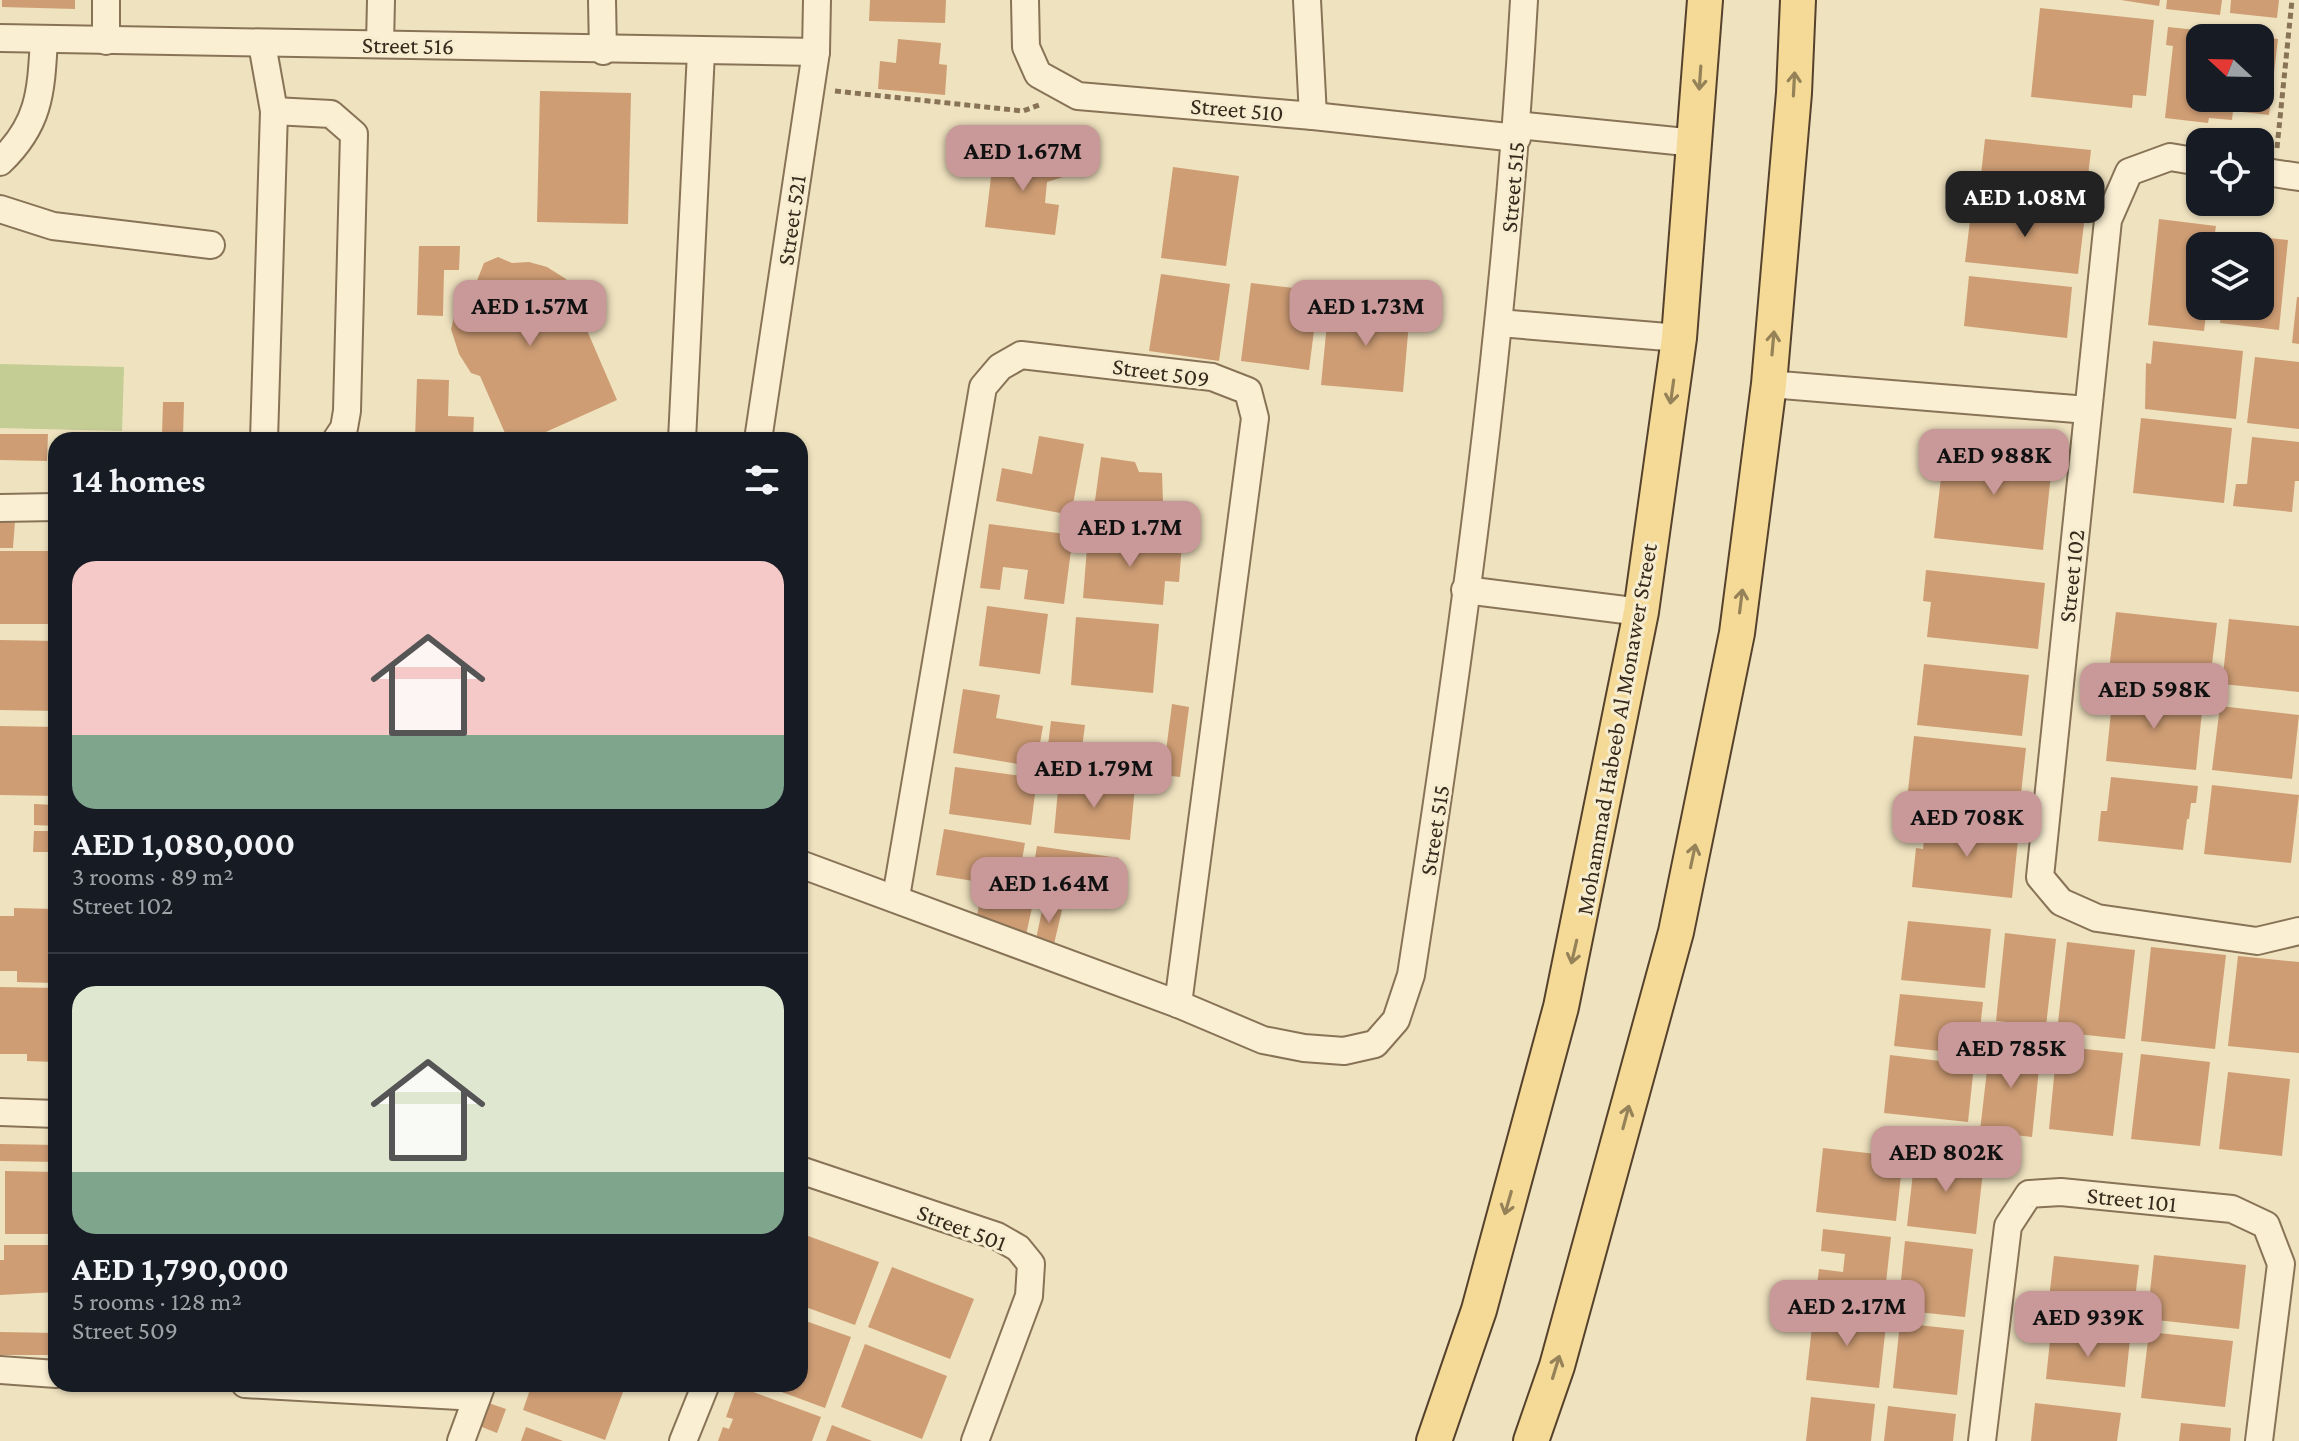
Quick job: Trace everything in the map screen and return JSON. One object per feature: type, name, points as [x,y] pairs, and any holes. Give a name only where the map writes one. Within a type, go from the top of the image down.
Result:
[{"type":"main road","name":"Mohammad Habeeb Al Monawer Street","points":[[1434,1441],[1479,1310],[1561,1007],[1641,612],[1679,338],[1705,0]]},
{"type":"main road","points":[[1531,1441],[1557,1366],[1676,932],[1737,633],[1769,384],[1794,93],[1798,0]]},
{"type":"street","points":[[106,0],[106,41]]},
{"type":"street","points":[[380,44],[381,0]]},
{"type":"street","points":[[602,0],[603,51]]},
{"type":"street","name":"Street 521","points":[[759,432],[816,52],[817,0]]},
{"type":"street","name":"Street 510","points":[[1025,0],[1026,47],[1038,74],[1078,96],[1517,132],[1696,143]]},
{"type":"street","points":[[1307,0],[1313,116]]},
{"type":"street","name":"Street 515","points":[[808,867],[1178,1004],[1263,1040],[1304,1048],[1363,1048],[1375,1044],[1387,1034],[1404,1001],[1411,975],[1465,590],[1499,323],[1517,132],[1524,0]]},
{"type":"street","name":"Street 516","points":[[0,38],[603,51],[816,52]]},
{"type":"street","points":[[0,162],[19,144],[41,97],[44,39]]},
{"type":"street","points":[[262,44],[274,111],[264,432]]},
{"type":"street","points":[[682,432],[701,52]]},
{"type":"street","points":[[274,111],[321,111],[343,121],[354,134],[347,411],[341,432]]},
{"type":"street","name":"Street 102","points":[[2186,160],[2170,157],[2129,172],[2108,220],[2040,877],[2061,902],[2097,918],[2257,941],[2299,931]]},
{"type":"street","points":[[0,209],[53,226],[211,245]]},
{"type":"street","points":[[1499,323],[1679,338]]},
{"type":"street","name":"Street 509","points":[[896,897],[983,387],[1000,367],[1021,355],[1212,377],[1248,391],[1255,418],[1178,1004]]},
{"type":"street","points":[[1769,384],[2088,410]]},
{"type":"street","points":[[0,508],[48,507]]},
{"type":"street","points":[[1465,590],[1641,612]]},
{"type":"street","points":[[0,1112],[48,1114]]},
{"type":"street","name":"Street 501","points":[[808,1173],[997,1236],[1018,1248],[1031,1264],[1029,1296],[975,1441]]},
{"type":"street","name":"Street 101","points":[[1982,1441],[2008,1226],[2029,1194],[2061,1192],[2232,1209],[2266,1225],[2281,1264],[2259,1441]]},
{"type":"street","points":[[0,1370],[48,1373]]},
{"type":"street","points":[[461,1441],[479,1392]]},
{"type":"street","points":[[683,1441],[703,1392]]},
{"type":"path","points":[[2278,174],[2292,0]]},
{"type":"path","points":[[810,89],[1023,111],[1041,104],[1061,87]]},
{"type":"green space","points":[[0,364],[124,367],[122,431],[0,428]]},
{"type":"building","points":[[2,0],[75,0],[75,9],[2,7]]},
{"type":"building","points":[[870,0],[946,0],[945,23],[869,21]]},
{"type":"building","points":[[2121,0],[2160,0],[2159,6]]},
{"type":"building","points":[[2167,0],[2222,0],[2220,15],[2166,9]]},
{"type":"building","points":[[2231,0],[2279,0],[2277,18],[2230,13]]},
{"type":"building","points":[[2040,8],[2154,20],[2146,96],[2133,95],[2132,108],[2031,97]]},
{"type":"building","points":[[2168,27],[2186,29],[2186,112],[2233,112],[2232,120],[2209,118],[2208,123],[2165,118],[2173,46],[2166,45]]},
{"type":"building","points":[[898,39],[941,43],[939,64],[947,65],[945,95],[878,89],[880,61],[896,63]]},
{"type":"building","points":[[2274,39],[2278,39],[2274,73]]},
{"type":"building","points":[[540,91],[631,93],[628,224],[537,222]]},
{"type":"building","points":[[2242,112],[2269,112],[2269,115]]},
{"type":"building","points":[[1985,139],[2091,150],[2085,203],[1979,192]]},
{"type":"building","points":[[994,152],[1068,160],[1066,176],[1047,182],[1045,203],[1059,205],[1055,235],[985,227]]},
{"type":"building","points":[[1173,167],[1239,176],[1226,266],[1161,258]]},
{"type":"building","points":[[1972,204],[2085,215],[2078,274],[1965,262]]},
{"type":"building","points":[[2159,219],[2216,226],[2215,232],[2186,232],[2186,320],[2205,320],[2204,331],[2148,325]]},
{"type":"building","points":[[2274,239],[2288,240],[2279,330],[2220,323],[2220,320],[2274,320]]},
{"type":"building","points":[[419,246],[460,246],[459,270],[444,270],[443,316],[417,315]]},
{"type":"building","points":[[498,257],[512,263],[529,262],[547,267],[566,279],[587,321],[586,328],[617,400],[546,432],[504,432],[480,376],[471,373],[459,354],[451,329],[457,306],[476,283],[484,263]]},
{"type":"building","points":[[1161,274],[1230,284],[1219,361],[1149,351]]},
{"type":"building","points":[[1969,276],[2072,287],[2067,338],[1964,326]]},
{"type":"building","points":[[1251,283],[1319,291],[1309,370],[1241,361]]},
{"type":"building","points":[[2299,297],[2299,344],[2292,343]]},
{"type":"building","points":[[1329,303],[1410,310],[1403,392],[1321,385]]},
{"type":"building","points":[[2153,341],[2243,351],[2236,419],[2145,409],[2146,363],[2151,364]]},
{"type":"building","points":[[2255,357],[2299,362],[2299,429],[2247,423]]},
{"type":"building","points":[[417,379],[449,380],[448,416],[474,417],[473,432],[415,432]]},
{"type":"building","points":[[163,402],[184,402],[183,432],[162,432]]},
{"type":"building","points":[[2141,418],[2232,428],[2224,503],[2133,493]]},
{"type":"building","points":[[0,434],[48,434],[47,461],[0,460]]},
{"type":"building","points":[[1039,436],[1084,444],[1071,515],[996,501],[1002,468],[1032,474]]},
{"type":"building","points":[[2252,437],[2299,442],[2299,481],[2295,481],[2292,512],[2233,506],[2236,484],[2247,484]]},
{"type":"building","points":[[1945,443],[2053,455],[2043,550],[1934,538]]},
{"type":"building","points":[[1101,457],[1135,462],[1139,472],[1162,473],[1163,502],[1168,508],[1166,525],[1093,515]]},
{"type":"building","points":[[0,520],[15,521],[13,548],[0,548]]},
{"type":"building","points":[[989,524],[1073,535],[1064,604],[1024,599],[1028,570],[1003,567],[1000,590],[980,588]]},
{"type":"building","points":[[1088,535],[1182,543],[1179,582],[1165,581],[1163,605],[1083,598]]},
{"type":"building","points":[[0,551],[48,551],[48,624],[0,624]]},
{"type":"building","points":[[1926,570],[2045,583],[2038,649],[1927,637],[1931,602],[1923,601]]},
{"type":"building","points":[[987,606],[1048,614],[1040,674],[979,666]]},
{"type":"building","points":[[2116,612],[2217,623],[2209,689],[2108,678]]},
{"type":"building","points":[[1076,617],[1159,624],[1153,693],[1071,685]]},
{"type":"building","points":[[2229,619],[2299,626],[2299,692],[2222,684]]},
{"type":"building","points":[[0,640],[48,641],[48,711],[0,710]]},
{"type":"building","points":[[1924,664],[2029,675],[2022,736],[1917,725]]},
{"type":"building","points":[[963,689],[1000,695],[996,718],[1043,726],[1036,767],[953,753]]},
{"type":"building","points":[[2113,692],[2203,702],[2196,770],[2106,761]]},
{"type":"building","points":[[1172,704],[1189,707],[1180,777],[1163,775]]},
{"type":"building","points":[[2220,706],[2299,715],[2292,779],[2212,770]]},
{"type":"building","points":[[1051,721],[1085,725],[1081,756],[1069,772],[1045,769]]},
{"type":"building","points":[[0,726],[48,727],[48,796],[0,795]]},
{"type":"building","points":[[1914,736],[2026,748],[2018,821],[1906,809]]},
{"type":"building","points":[[955,767],[1037,778],[1031,825],[949,814]]},
{"type":"building","points":[[2111,777],[2198,786],[2196,803],[2191,803],[2187,819],[2183,850],[2098,841],[2101,811],[2107,811]]},
{"type":"building","points":[[1059,779],[1135,786],[1130,840],[1054,833]]},
{"type":"building","points":[[2212,785],[2299,795],[2291,863],[2204,854]]},
{"type":"building","points":[[34,804],[48,805],[48,826],[34,825]]},
{"type":"building","points":[[1926,820],[2019,830],[2012,898],[1912,887],[1916,848],[1923,849]]},
{"type":"building","points":[[944,829],[1025,843],[1017,888],[936,875]]},
{"type":"building","points":[[34,831],[48,831],[48,852],[33,852]]},
{"type":"building","points":[[1037,846],[1119,858],[1113,898],[1055,890],[1058,874],[1033,870]]},
{"type":"building","points":[[982,892],[1033,903],[1026,935],[975,924]]},
{"type":"building","points":[[1043,906],[1062,910],[1054,944],[1036,939]]},
{"type":"building","points":[[14,908],[48,909],[48,983],[17,982],[17,971],[0,971],[0,916],[14,916]]},
{"type":"building","points":[[1908,921],[1991,929],[1985,988],[1901,980]]},
{"type":"building","points":[[2005,933],[2056,939],[2046,1026],[1996,1021]]},
{"type":"building","points":[[2067,942],[2135,950],[2125,1039],[2057,1032]]},
{"type":"building","points":[[2151,947],[2226,955],[2215,1049],[2141,1041]]},
{"type":"building","points":[[2238,956],[2299,962],[2299,1053],[2228,1046]]},
{"type":"building","points":[[0,987],[48,988],[48,1062],[27,1061],[27,1054],[0,1054]]},
{"type":"building","points":[[1900,994],[1983,1002],[1977,1055],[1894,1046]]},
{"type":"building","points":[[1990,1044],[2041,1049],[2032,1137],[1980,1131]]},
{"type":"building","points":[[2057,1046],[2123,1053],[2113,1136],[2049,1129]]},
{"type":"building","points":[[2141,1054],[2210,1062],[2200,1146],[2131,1139]]},
{"type":"building","points":[[1890,1055],[1974,1065],[1968,1122],[1884,1113]]},
{"type":"building","points":[[2228,1072],[2290,1079],[2282,1156],[2219,1149]]},
{"type":"building","points":[[0,1144],[48,1145],[48,1162],[0,1161]]},
{"type":"building","points":[[1823,1148],[1903,1157],[1896,1221],[1816,1212]]},
{"type":"building","points":[[1915,1155],[1984,1162],[1976,1234],[1907,1226]]},
{"type":"building","points":[[5,1171],[48,1172],[48,1234],[5,1234]]},
{"type":"building","points":[[1823,1229],[1891,1237],[1884,1301],[1816,1294],[1819,1269],[1843,1272],[1845,1254],[1821,1251]]},
{"type":"building","points":[[808,1236],[879,1262],[855,1325],[808,1308]]},
{"type":"building","points":[[1905,1241],[1973,1249],[1965,1317],[1898,1310]]},
{"type":"building","points":[[4,1245],[48,1245],[48,1292],[0,1295],[0,1260],[4,1260]]},
{"type":"building","points":[[2154,1255],[2246,1265],[2239,1329],[2147,1319]]},
{"type":"building","points":[[2054,1256],[2139,1265],[2133,1316],[2048,1307]]},
{"type":"building","points":[[892,1267],[974,1299],[950,1359],[868,1327]]},
{"type":"building","points":[[1814,1309],[1887,1316],[1879,1388],[1806,1380]]},
{"type":"building","points":[[808,1322],[851,1337],[825,1408],[782,1392],[808,1392]]},
{"type":"building","points":[[1900,1323],[1964,1330],[1957,1395],[1893,1388]]},
{"type":"building","points":[[2051,1331],[2130,1339],[2125,1387],[2046,1379]]},
{"type":"building","points":[[0,1332],[48,1333],[48,1355],[0,1355]]},
{"type":"building","points":[[2149,1332],[2233,1341],[2225,1407],[2141,1398]]},
{"type":"building","points":[[865,1344],[947,1376],[922,1439],[841,1407]]},
{"type":"building","points":[[529,1392],[623,1392],[605,1440],[523,1410]]},
{"type":"building","points":[[735,1392],[753,1392],[821,1417],[812,1441],[718,1441],[723,1427],[729,1429],[733,1419],[726,1417]]},
{"type":"building","points":[[1811,1397],[1875,1404],[1871,1441],[1806,1441]]},
{"type":"building","points":[[486,1402],[506,1409],[497,1433],[477,1425]]},
{"type":"building","points":[[2035,1403],[2121,1413],[2117,1441],[2031,1441]]},
{"type":"building","points":[[1888,1406],[1956,1414],[1953,1441],[1884,1441]]},
{"type":"building","points":[[2181,1423],[2231,1428],[2230,1441],[2179,1441]]},
{"type":"building","points":[[832,1425],[872,1441],[826,1441]]},
{"type":"building","points":[[526,1427],[563,1441],[521,1441]]}]
